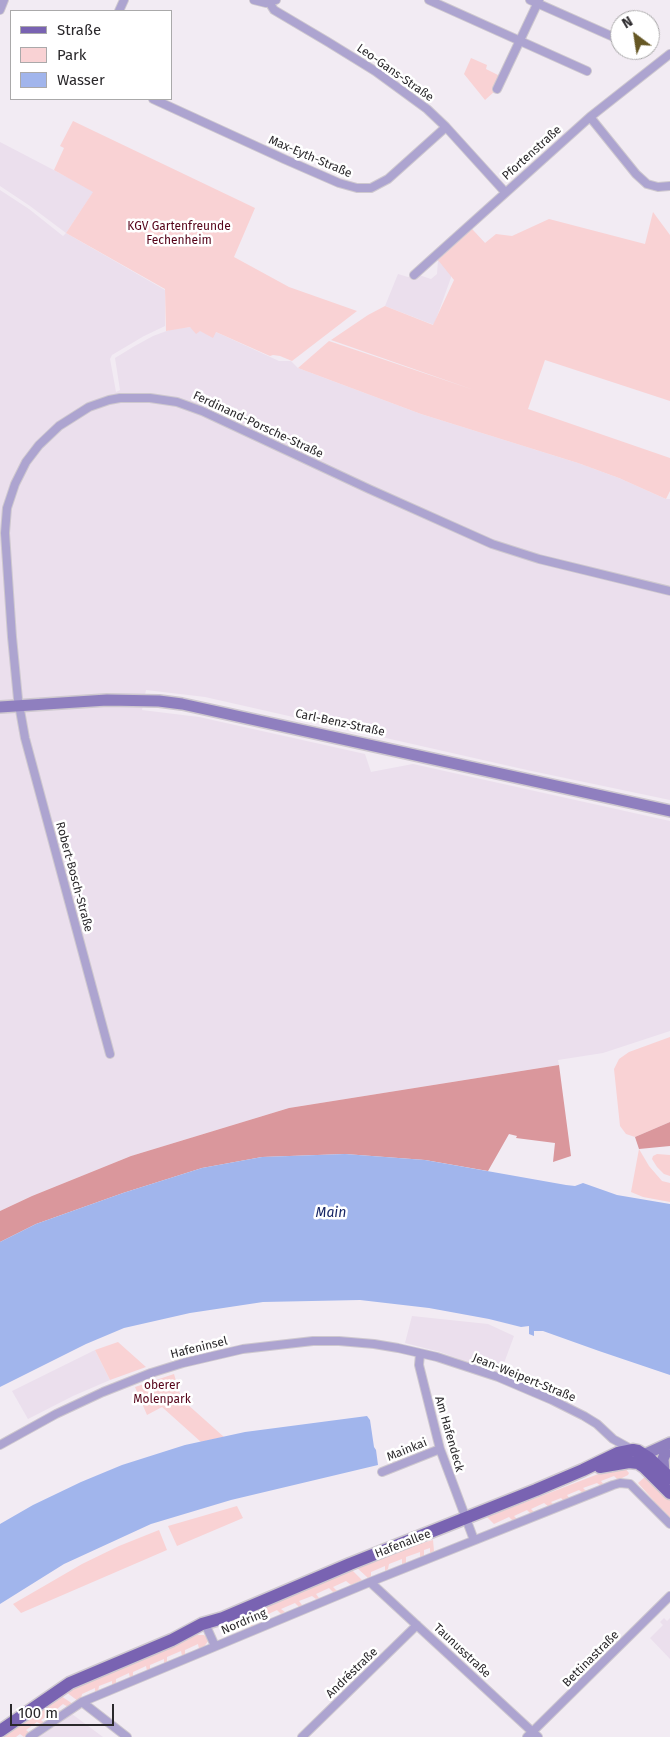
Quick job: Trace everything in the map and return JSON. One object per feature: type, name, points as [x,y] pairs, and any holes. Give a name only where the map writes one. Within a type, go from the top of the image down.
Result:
[{"type":"main road","name":"Carl-Benz-Straße","points":[[0,707],[107,700],[159,701],[182,704],[670,811]]},
{"type":"main road","points":[[639,1456],[670,1436]]},
{"type":"main road","points":[[667,1475],[663,1458],[670,1443]]},
{"type":"main road","name":"Hafenallee","points":[[583,1470],[639,1456],[670,1443]]},
{"type":"main road","name":"Hafenallee","points":[[172,1640],[202,1624],[223,1618],[350,1564],[466,1519],[583,1470],[610,1456],[639,1456]]},
{"type":"main road","points":[[639,1456],[667,1475]]},
{"type":"main road","points":[[639,1456],[670,1493]]},
{"type":"main road","name":"Hafenallee","points":[[0,1731],[70,1684],[172,1640],[207,1628],[223,1618]]},
{"type":"street","points":[[0,10],[4,0]]},
{"type":"street","name":"Leo-Gans-Straße","points":[[254,0],[273,1],[274,10],[328,42],[427,109],[446,127],[505,192]]},
{"type":"street","points":[[428,0],[587,71]]},
{"type":"street","points":[[497,89],[536,1],[610,34]]},
{"type":"street","name":"Pfortenstraße","points":[[414,275],[590,117],[670,54]]},
{"type":"street","name":"Max-Eyth-Straße","points":[[155,100],[339,184],[357,188],[371,188],[388,179],[446,127]]},
{"type":"street","points":[[590,117],[636,174],[647,184],[658,187],[670,186]]},
{"type":"street","name":"Ferdinand-Porsche-Straße","points":[[19,706],[5,541],[7,514],[11,495],[26,462],[49,434],[71,417],[90,407],[120,398],[167,399],[189,405],[369,490],[491,543],[539,559],[670,591]]},
{"type":"street","name":"Robert-Bosch-Straße","points":[[19,706],[25,738],[110,1054]]},
{"type":"street","name":"Hafeninsel","points":[[0,1445],[56,1414],[103,1392],[151,1373],[208,1356],[323,1341],[378,1344],[420,1354]]},
{"type":"street","name":"Jean-Weipert-Straße","points":[[420,1354],[485,1372],[552,1400],[592,1420],[613,1439],[639,1456]]},
{"type":"street","name":"Am Hafendeck","points":[[420,1354],[419,1365],[440,1448],[452,1486],[466,1519]]},
{"type":"street","points":[[610,1456],[613,1439]]},
{"type":"street","name":"Mainkai","points":[[382,1472],[440,1448]]},
{"type":"street","name":"Nordring","points":[[30,1737],[82,1702],[370,1582],[620,1483],[630,1484],[635,1488],[670,1524]]},
{"type":"street","points":[[466,1519],[474,1540]]},
{"type":"street","name":"Taunusstraße","points":[[370,1582],[418,1625],[532,1735]]},
{"type":"street","name":"Bettinastraße","points":[[532,1735],[670,1596]]},
{"type":"street","name":"Andréstraße","points":[[302,1737],[418,1625]]},
{"type":"street","points":[[207,1628],[215,1646]]},
{"type":"street","points":[[82,1702],[127,1737]]},
{"type":"shaded area","points":[[0,142],[94,191],[66,233],[0,186]]},
{"type":"shaded area","points":[[0,190],[29,209],[63,236],[66,233],[165,290],[165,326],[112,355],[110,359],[116,392],[120,390],[115,358],[133,347],[153,336],[172,329],[190,327],[200,331],[216,332],[279,361],[291,361],[298,368],[421,414],[578,463],[670,499],[670,800],[527,770],[205,697],[146,690],[142,710],[199,717],[365,754],[371,772],[413,764],[670,821],[670,1031],[603,1053],[558,1060],[559,1065],[289,1108],[131,1156],[0,1211]]},
{"type":"shaded area","points":[[472,229],[485,243],[453,272],[434,325],[385,306],[398,274],[408,277],[419,275],[431,279],[437,274],[438,260]]},
{"type":"shaded area","points":[[559,1065],[571,1156],[553,1162],[555,1143],[516,1138],[517,1136],[509,1134],[488,1171],[425,1160],[345,1154],[262,1157],[202,1168],[123,1193],[36,1224],[0,1242],[0,1211],[131,1156],[289,1108]]},
{"type":"shaded area","points":[[670,1122],[670,1146],[639,1149],[635,1137]]},
{"type":"shaded area","points":[[412,1316],[488,1324],[514,1336],[500,1374],[440,1352],[405,1343]]},
{"type":"shaded area","points":[[95,1350],[110,1380],[28,1419],[12,1391]]},
{"type":"shaded area","points":[[664,1618],[667,1621],[670,1618],[670,1659],[650,1638],[663,1625],[660,1622]]},
{"type":"shaded area","points":[[72,1714],[103,1737],[39,1737]]},
{"type":"green space","points":[[471,58],[487,65],[486,69],[502,77],[495,91],[485,100],[464,74]]},
{"type":"green space","name":"KGV Gartenfreunde Fechenheim","points":[[73,121],[255,208],[234,257],[289,287],[357,311],[292,361],[280,356],[270,356],[216,332],[213,338],[200,331],[196,334],[190,327],[166,331],[165,289],[66,233],[93,192],[54,170],[64,148],[60,146]]},
{"type":"green space","points":[[653,212],[670,235],[670,401],[545,360],[528,409],[670,458],[670,491],[666,499],[619,478],[578,463],[421,414],[298,368],[329,341],[474,390],[331,340],[385,306],[433,325],[454,280],[438,260],[472,229],[485,243],[496,234],[512,236],[549,219],[645,244]]},
{"type":"green space","points":[[670,1037],[670,1122],[635,1137],[626,1134],[620,1126],[614,1069],[619,1059],[629,1052]]},
{"type":"green space","points":[[639,1149],[649,1166],[662,1181],[670,1183],[670,1202],[643,1197],[631,1192]]},
{"type":"green space","points":[[657,1154],[670,1155],[670,1176],[664,1174],[652,1159]]},
{"type":"green space","points":[[118,1342],[146,1367],[110,1380],[95,1350]]},
{"type":"green space","name":"oberer Molenpark","points":[[174,1374],[180,1394],[177,1395],[224,1437],[201,1442],[162,1407],[147,1415],[135,1387]]},
{"type":"green space","points":[[624,1467],[629,1473],[618,1480],[614,1476],[601,1481],[604,1485],[601,1486],[597,1483],[583,1488],[587,1492],[583,1493],[579,1490],[567,1495],[570,1499],[564,1501],[561,1498],[551,1502],[554,1505],[549,1507],[544,1503],[531,1509],[534,1512],[531,1514],[527,1510],[514,1516],[517,1519],[513,1521],[509,1517],[494,1524],[487,1517],[606,1471]]},
{"type":"green space","points":[[646,1476],[670,1500],[670,1518],[662,1509],[660,1511],[652,1503],[654,1501],[638,1483]]},
{"type":"green space","points":[[237,1506],[243,1518],[177,1546],[168,1526]]},
{"type":"green space","points":[[159,1530],[167,1550],[21,1613],[13,1604],[82,1564],[119,1546]]},
{"type":"green space","points":[[433,1540],[434,1551],[430,1553],[430,1548],[424,1550],[424,1556],[420,1557],[420,1552],[406,1557],[406,1563],[402,1564],[402,1559],[389,1564],[388,1569],[385,1571],[385,1566],[371,1572],[371,1576],[368,1578],[356,1567],[408,1547]]},
{"type":"green space","points":[[351,1569],[362,1580],[351,1585],[346,1581],[333,1587],[337,1591],[333,1592],[329,1588],[316,1594],[319,1598],[316,1599],[312,1596],[299,1601],[302,1605],[299,1607],[295,1603],[281,1609],[285,1612],[281,1614],[277,1610],[264,1616],[268,1620],[264,1621],[260,1618],[249,1622],[252,1627],[243,1619],[249,1613]]},
{"type":"green space","points":[[197,1635],[204,1635],[206,1637],[208,1641],[204,1647],[199,1649],[198,1644],[185,1650],[185,1655],[182,1656],[181,1651],[167,1657],[167,1662],[164,1663],[164,1659],[150,1665],[150,1669],[147,1671],[146,1666],[133,1672],[133,1677],[130,1679],[129,1673],[116,1679],[116,1684],[112,1686],[112,1681],[99,1686],[98,1692],[95,1693],[95,1688],[82,1694],[81,1699],[78,1701],[66,1692]]},
{"type":"green space","points":[[61,1696],[73,1704],[68,1707],[63,1704],[57,1709],[61,1712],[57,1714],[53,1712],[41,1720],[45,1723],[42,1725],[37,1722],[26,1730],[30,1733],[24,1737],[20,1734],[16,1737],[0,1737]]},
{"type":"water","name":"Main","points":[[345,1154],[425,1160],[566,1185],[575,1186],[583,1183],[617,1195],[670,1204],[670,1375],[543,1331],[534,1331],[534,1336],[529,1334],[529,1326],[521,1327],[429,1308],[360,1300],[263,1302],[190,1313],[124,1328],[86,1344],[0,1387],[0,1242],[36,1224],[123,1193],[202,1168],[262,1157]]},
{"type":"water","points":[[367,1416],[370,1420],[378,1465],[231,1500],[151,1524],[64,1564],[0,1604],[0,1524],[33,1505],[122,1465],[185,1445],[245,1432]]}]
